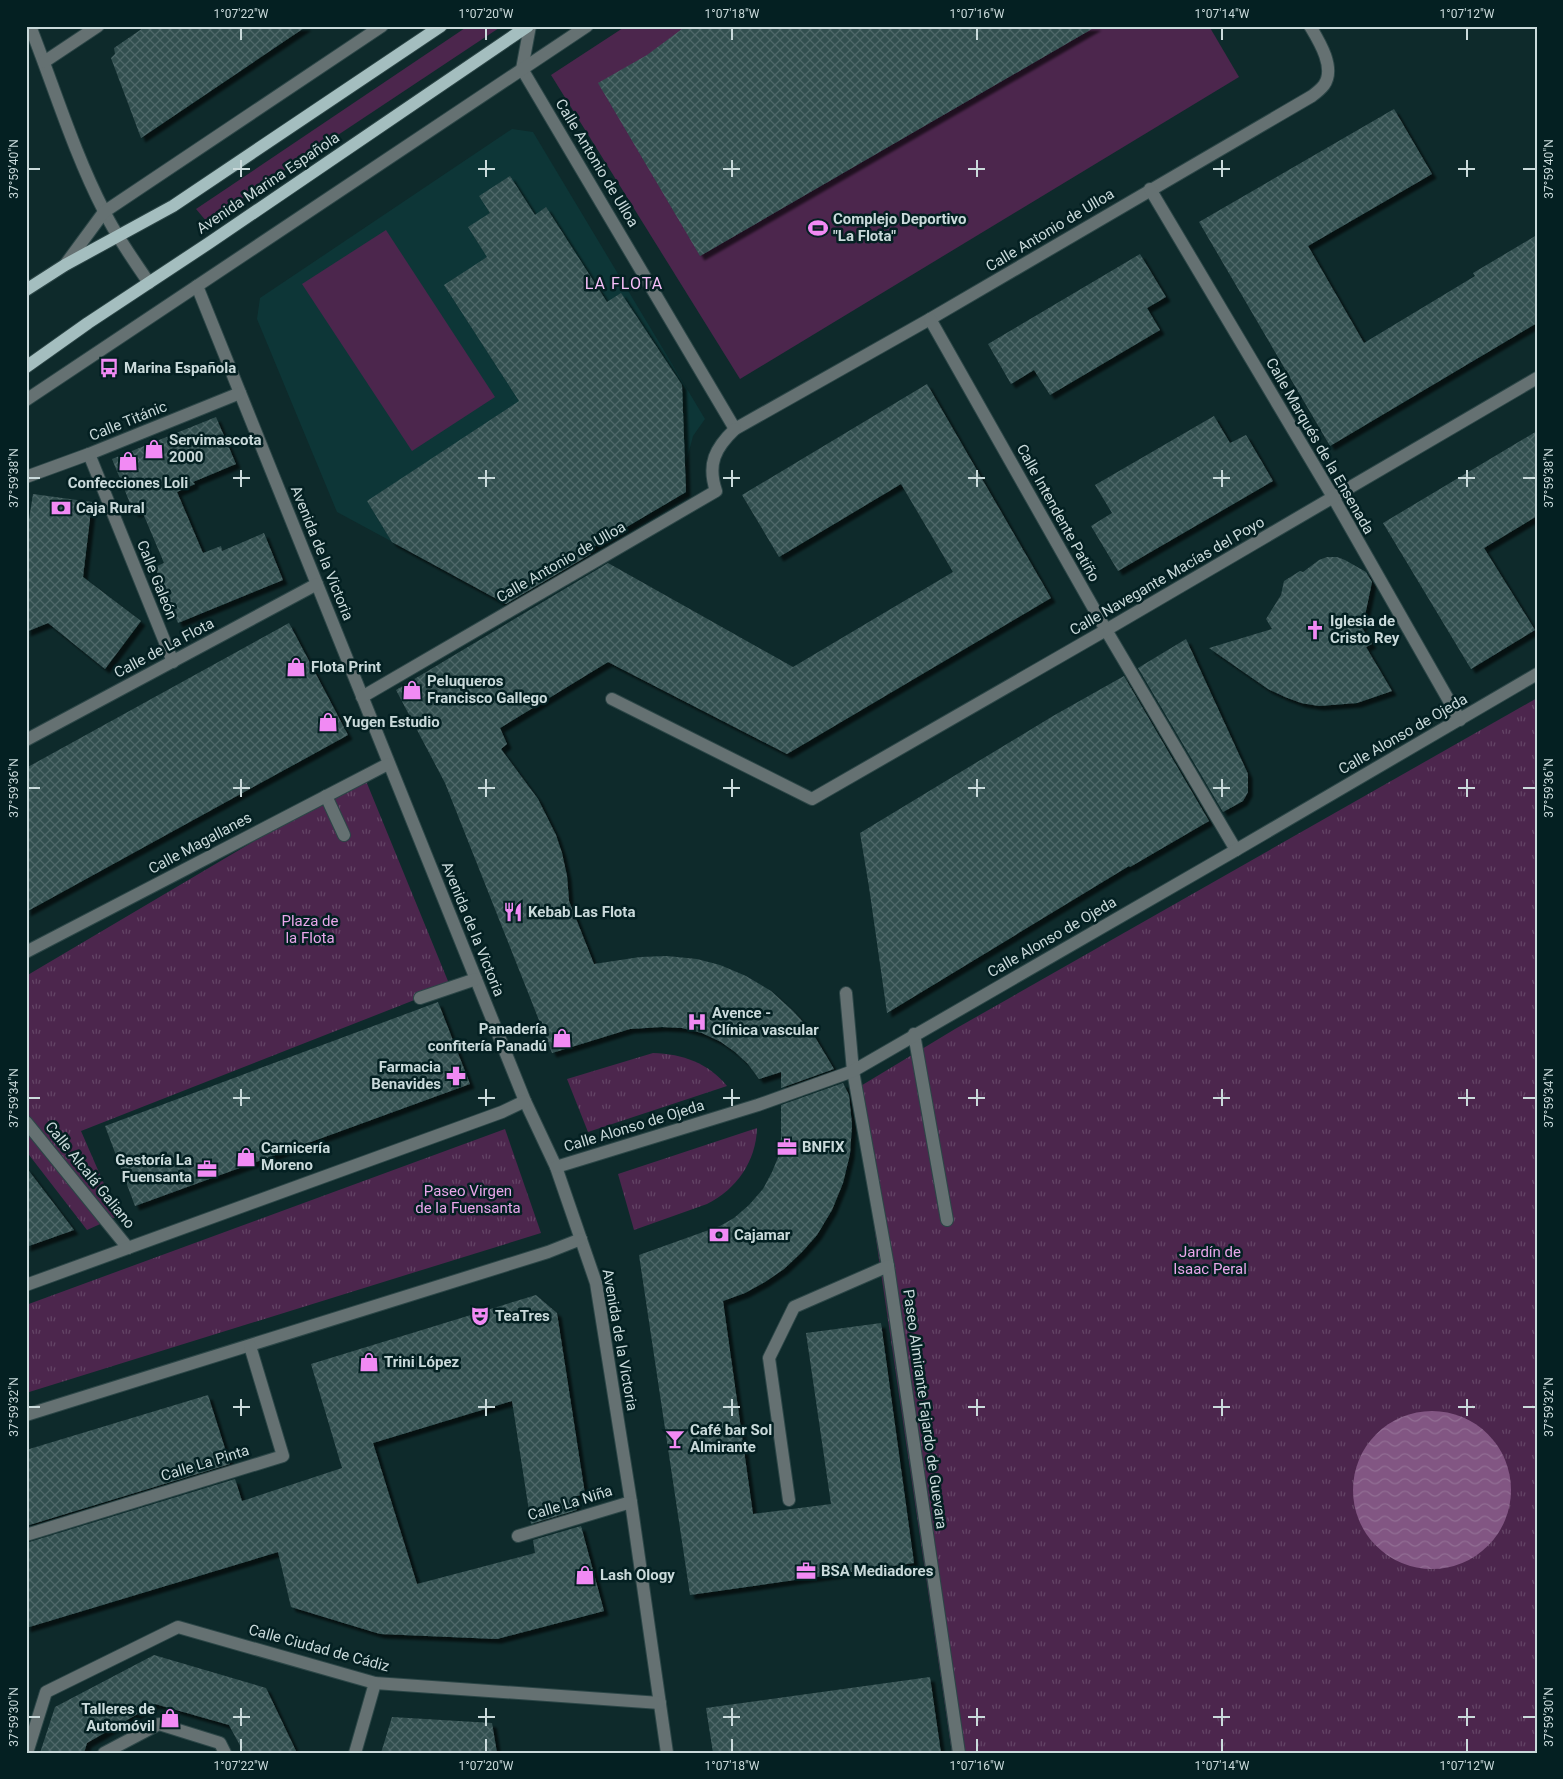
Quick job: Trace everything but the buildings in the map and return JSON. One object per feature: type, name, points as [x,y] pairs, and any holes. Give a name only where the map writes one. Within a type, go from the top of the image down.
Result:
[{"type":"main road","points":[[26,290],[117,235],[173,206],[441,26]]},
{"type":"main road","name":"Avenida Marina Española","points":[[26,368],[88,323],[529,26]]},
{"type":"street","points":[[30,26],[88,178],[117,235],[149,282]]},
{"type":"street","points":[[44,62],[98,26]]},
{"type":"street","points":[[65,265],[104,212],[382,26]]},
{"type":"street","name":"Avenida Marina Española","points":[[522,69],[529,26]]},
{"type":"street","points":[[26,400],[587,26]]},
{"type":"street","name":"Calle Antonio de Ulloa","points":[[362,697],[716,491],[711,468],[723,440],[735,429],[930,319],[1312,96],[1325,85],[1328,70],[1320,44],[1310,26]]},
{"type":"street","name":"Calle Antonio de Ulloa","points":[[522,69],[735,429]]},
{"type":"street","name":"Calle Marqués de la Ensenada","points":[[1150,190],[1333,497],[1460,720]]},
{"type":"street","name":"Avenida de la Victoria","points":[[197,286],[525,1101],[556,1167],[596,1282],[631,1502],[667,1753]]},
{"type":"street","name":"Calle Intendente Patiño","points":[[930,319],[1106,630],[1236,850]]},
{"type":"street","name":"Calle Navegante Macías del Poyo","points":[[612,699],[812,799],[1537,378]]},
{"type":"street","name":"Calle Titánic","points":[[26,477],[240,394]]},
{"type":"street","name":"Calle Galeón","points":[[89,454],[173,662]]},
{"type":"street","name":"Calle de La Flota","points":[[26,740],[317,584]]},
{"type":"street","name":"Calle Alonso de Ojeda","points":[[556,1167],[758,1105],[853,1071],[1537,674]]},
{"type":"street","name":"Calle Magallanes","points":[[26,952],[388,764]]},
{"type":"street","points":[[326,796],[344,835]]},
{"type":"street","points":[[420,998],[476,979]]},
{"type":"street","name":"Paseo Almirante Fajardo de Guevara","points":[[846,993],[853,1071],[888,1266],[959,1753]]},
{"type":"street","points":[[914,1034],[947,1220]]},
{"type":"street","points":[[26,1285],[502,1112],[525,1101]]},
{"type":"street","name":"Calle Alcalá Galiano","points":[[26,1122],[128,1248]]},
{"type":"street","points":[[26,1415],[548,1252],[581,1239]]},
{"type":"street","points":[[789,1500],[769,1358],[794,1306],[888,1266]]},
{"type":"street","name":"Calle La Pinta","points":[[26,1535],[283,1456],[250,1346]]},
{"type":"street","name":"Calle La Niña","points":[[518,1536],[631,1502]]},
{"type":"street","name":"Calle Ciudad de Cádiz","points":[[31,1739],[46,1692],[178,1627],[375,1683],[660,1703]]},
{"type":"street","points":[[354,1753],[375,1683]]},
{"type":"street","points":[[26,1723],[31,1739],[27,1753]]},
{"type":"street","points":[[104,1753],[159,1724],[220,1743],[225,1753]]},
{"type":"shaded area","points":[[512,129],[533,132],[705,419],[693,436],[685,467],[686,492],[502,601],[337,512],[257,319],[260,298]]},
{"type":"green space","points":[[468,26],[502,26],[207,222],[196,209]]},
{"type":"green space","name":"Complejo Deportivo \"La Flota\"","points":[[626,26],[1209,26],[1239,77],[740,379],[551,75]]},
{"type":"green space","points":[[386,230],[495,397],[412,451],[302,284]]},
{"type":"green space","name":"Jardín de Isaac Peral","points":[[1537,698],[1537,1753],[952,1753],[854,1090],[955,1029]]},
{"type":"green space","name":"Plaza de la Flota","points":[[364,776],[450,986],[81,1131],[118,1216],[87,1230],[26,1151],[26,976]]},
{"type":"green space","points":[[653,1053],[675,1055],[694,1061],[712,1071],[727,1086],[588,1132],[567,1079]]},
{"type":"green space","points":[[757,1128],[756,1140],[749,1163],[736,1182],[718,1198],[707,1204],[634,1230],[618,1174]]},
{"type":"green space","name":"Paseo Virgen de la Fuensanta","points":[[505,1129],[541,1233],[26,1393],[26,1305]]},
{"type":"water","points":[[1440,1411],[1455,1414],[1469,1420],[1488,1434],[1498,1446],[1508,1467],[1511,1490],[1508,1513],[1498,1534],[1488,1546],[1476,1556],[1455,1566],[1440,1569],[1424,1569],[1409,1566],[1388,1556],[1366,1534],[1354,1505],[1353,1482],[1356,1467],[1366,1446],[1388,1424],[1417,1412]]},
{"type":"place","name":"Complejo Deportivo \"La Flota\"","points":[[818,228]]},
{"type":"place","name":"Marina Española","points":[[109,368]]},
{"type":"place","name":"Servimascota 2000","points":[[154,449]]},
{"type":"place","name":"Confecciones Loli","points":[[128,461]]},
{"type":"place","name":"Caja Rural","points":[[61,508]]},
{"type":"place","name":"Iglesia de Cristo Rey","points":[[1315,630]]},
{"type":"place","name":"Flota Print","points":[[296,667]]},
{"type":"place","name":"Peluqueros Francisco Gallego","points":[[412,690]]},
{"type":"place","name":"Yugen Estudio","points":[[328,722]]},
{"type":"place","name":"Kebab Las Flota","points":[[513,912]]},
{"type":"place","name":"Avence - Clínica vascular","points":[[697,1022]]},
{"type":"place","name":"Panadería confitería Panadú","points":[[562,1038]]},
{"type":"place","name":"Farmacia Benavides","points":[[456,1076]]},
{"type":"place","name":"BNFIX","points":[[787,1147]]},
{"type":"place","name":"Carnicería Moreno","points":[[246,1157]]},
{"type":"place","name":"Gestoría La Fuensanta","points":[[207,1169]]},
{"type":"place","name":"Cajamar","points":[[719,1235]]},
{"type":"place","name":"TeaTres","points":[[480,1316]]},
{"type":"place","name":"Trini López","points":[[369,1362]]},
{"type":"place","name":"Café bar Sol Almirante","points":[[675,1439]]},
{"type":"place","name":"BSA Mediadores","points":[[806,1571]]},
{"type":"place","name":"Lash Ology","points":[[585,1575]]},
{"type":"place","name":"Talleres de Automóvil","points":[[170,1718]]},
{"type":"district","name":"LA FLOTA","points":[[624,283]]}]
